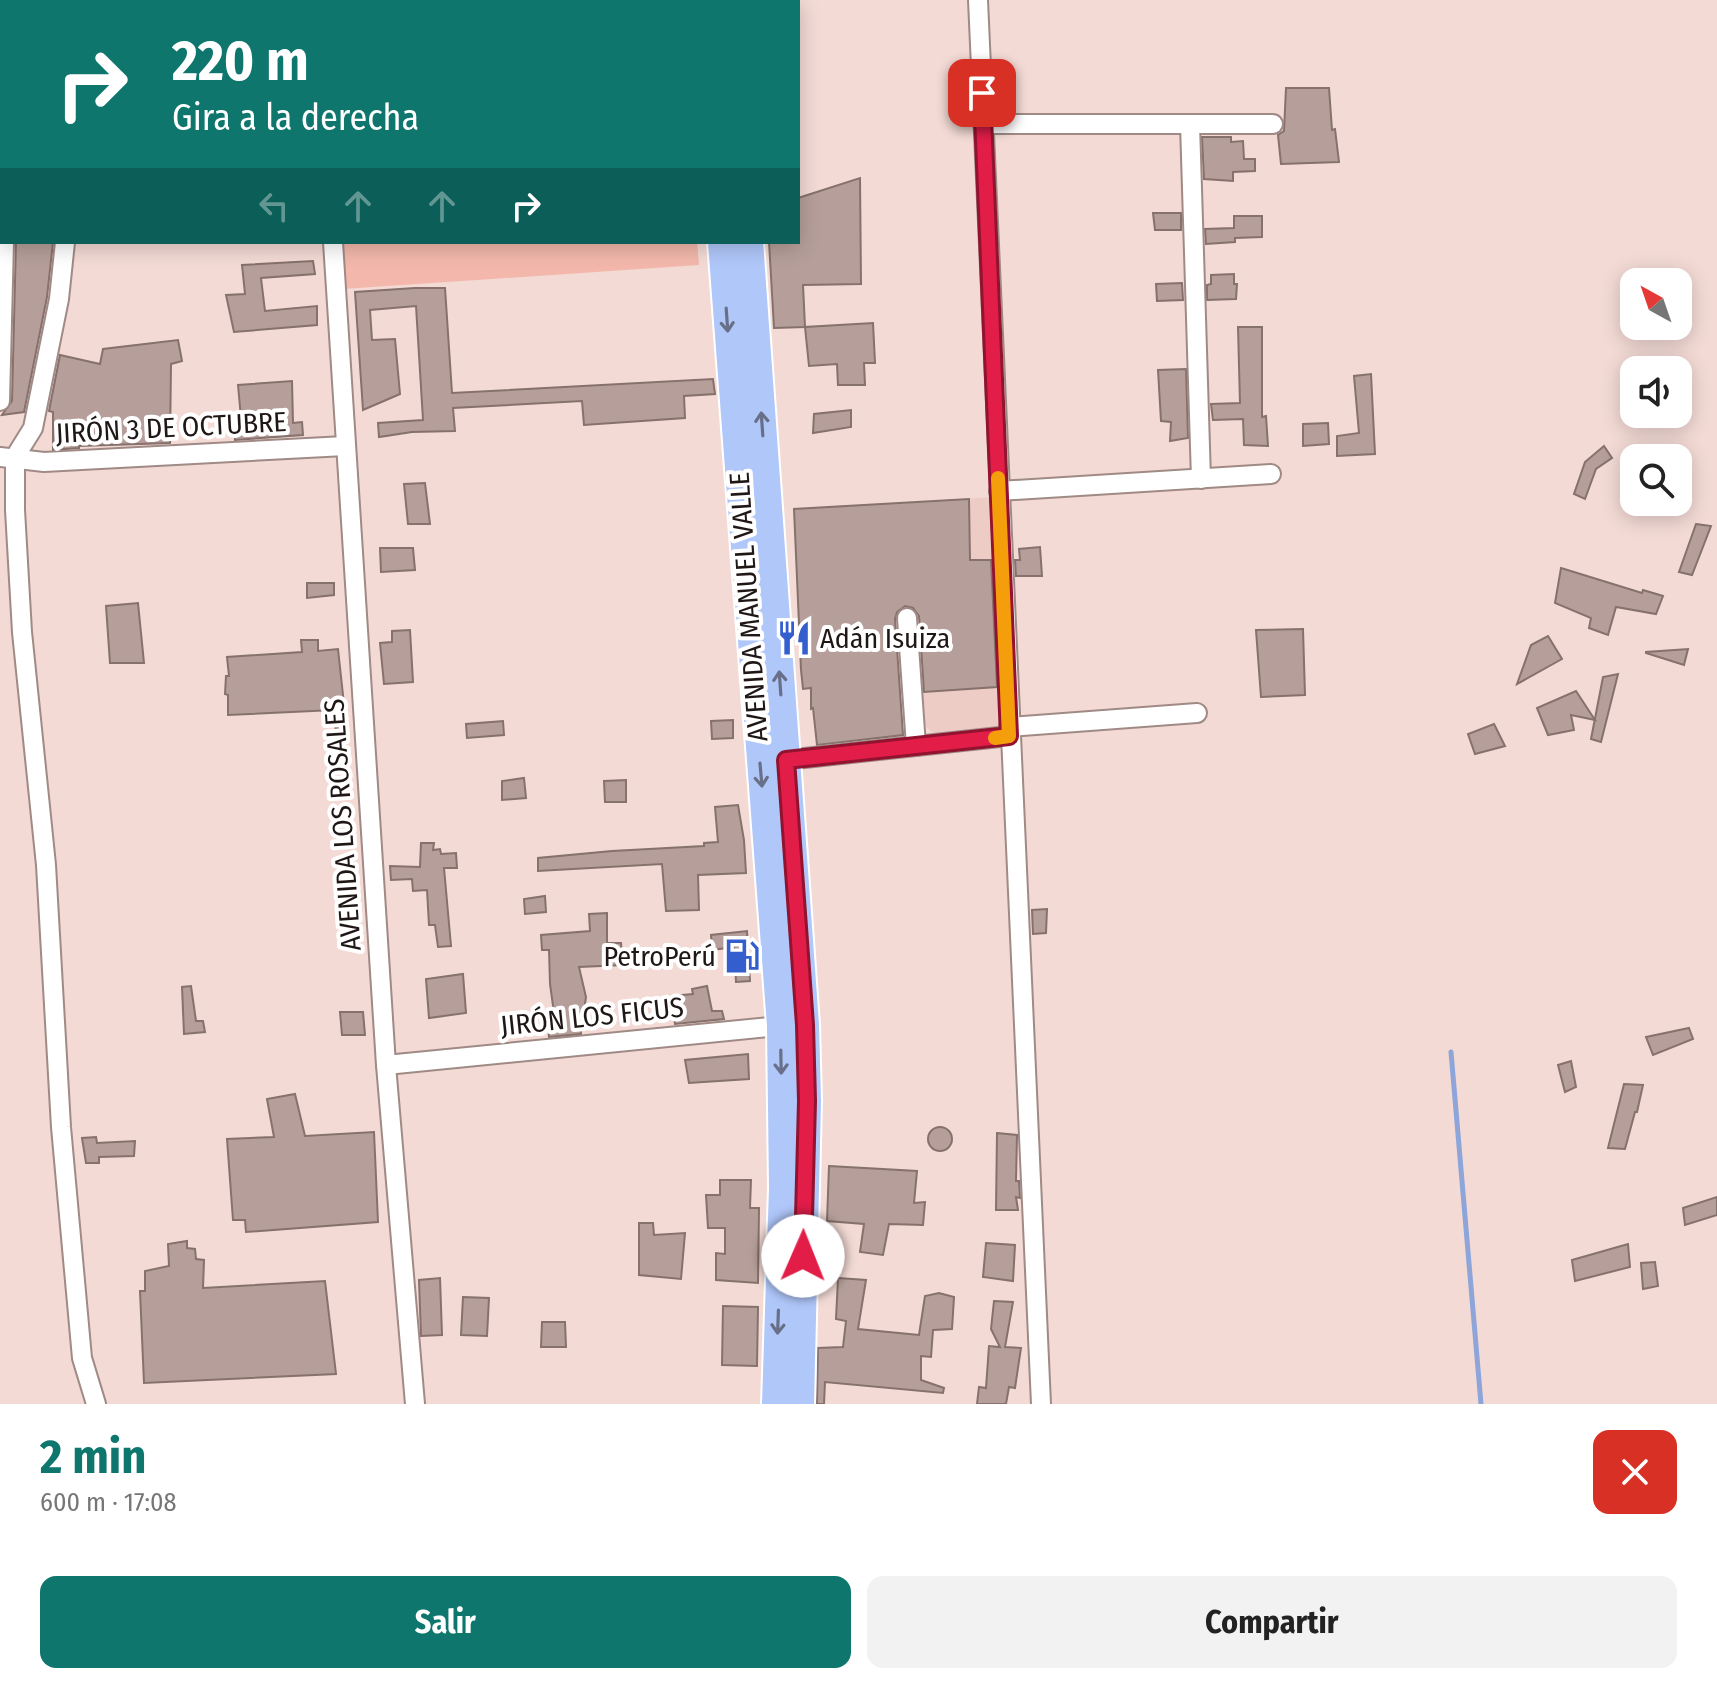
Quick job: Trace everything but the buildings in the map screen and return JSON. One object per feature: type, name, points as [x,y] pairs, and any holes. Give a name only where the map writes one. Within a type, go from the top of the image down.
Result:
[{"type":"main road","name":"AVENIDA MANUEL VALLE","points":[[722,244],[793,1025],[807,1101],[800,1404]]},
{"type":"main road","name":"AVENIDA MANUEL VALLE","points":[[749,244],[786,760],[793,1025],[783,1188],[776,1404]]},
{"type":"street","points":[[978,0],[1041,1404]]},
{"type":"street","points":[[983,124],[1273,124]]},
{"type":"street","points":[[1190,124],[1201,479]]},
{"type":"street","points":[[0,401],[4,244]]},
{"type":"street","points":[[65,244],[59,299],[33,428],[8,457],[46,865],[61,1127],[82,1358],[96,1404]]},
{"type":"street","name":"AVENIDA LOS ROSALES","points":[[333,244],[386,1065],[415,1404]]},
{"type":"street","name":"JIRÓN 3 DE OCTUBRE","points":[[8,457],[44,462],[345,446]]},
{"type":"street","points":[[999,491],[1271,474]]},
{"type":"street","points":[[907,618],[916,746]]},
{"type":"street","points":[[786,760],[1009,732],[1197,713]]},
{"type":"street","name":"JIRÓN LOS FICUS","points":[[386,1065],[793,1025]]},
{"type":"shaded area","points":[[340,244],[697,244],[699,265],[343,289]]},
{"type":"shaded area","points":[[993,497],[1004,726],[934,734],[922,723],[919,658],[963,655],[961,605],[903,608],[899,566],[796,575],[794,510]]},
{"type":"waterway","points":[[1451,1052],[1481,1404]]},
{"type":"slow traffic","points":[[995,738],[1009,736],[998,478]]},
{"type":"place","name":"Adán Isuiza","points":[[794,638]]},
{"type":"place","name":"PetroPerú","points":[[742,956]]},
{"type":"route","points":[[803,1256],[807,1101],[805,1025],[786,760],[1009,736],[982,93]]}]
